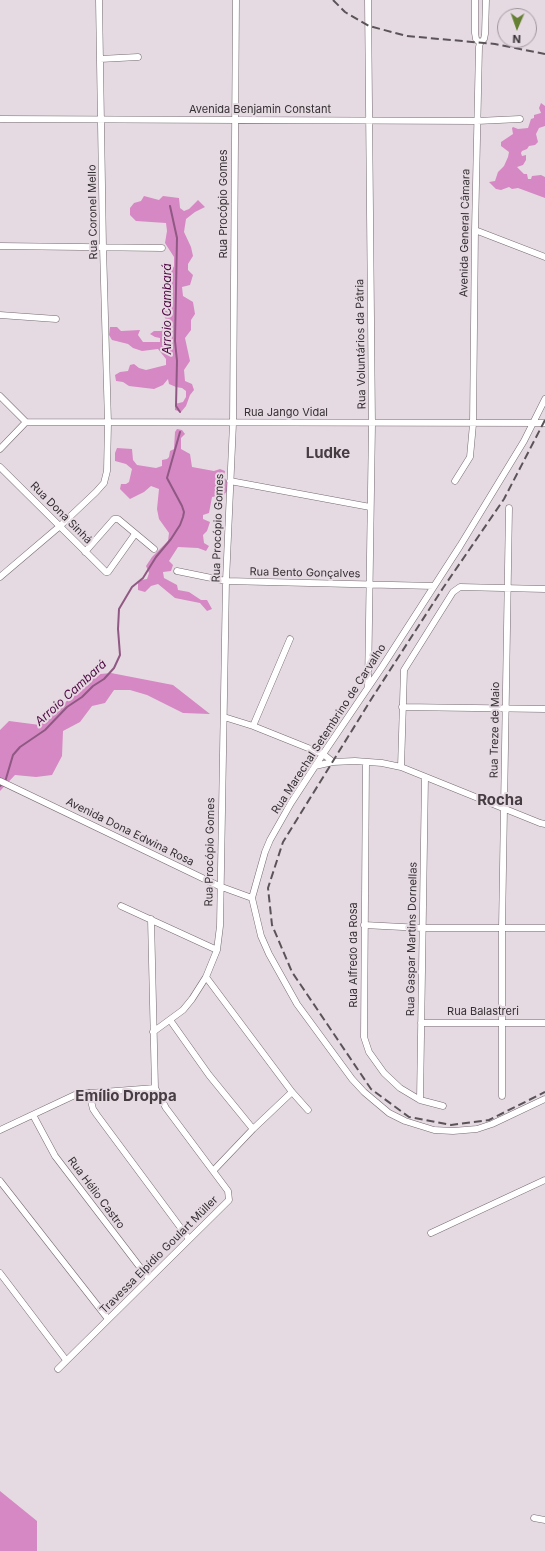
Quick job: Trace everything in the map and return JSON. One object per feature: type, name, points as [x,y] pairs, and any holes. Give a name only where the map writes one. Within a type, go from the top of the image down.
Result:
[{"type":"street","name":"Rua Coronel Mello","points":[[0,577],[60,526],[96,492],[104,483],[107,471],[108,423],[103,247],[99,0]]},
{"type":"street","name":"Rua Procópio Gomes","points":[[153,1032],[183,1010],[206,977],[217,950],[220,926],[226,581],[233,423],[236,0]]},
{"type":"street","name":"Rua Voluntários da Pátria","points":[[368,0],[372,424],[368,687]]},
{"type":"street","name":"Avenida General Câmara","points":[[475,0],[475,33],[476,39],[480,43]]},
{"type":"street","name":"Avenida General Câmara","points":[[456,481],[470,457],[473,424],[477,121],[480,43],[484,39],[485,34],[486,0]]},
{"type":"street","points":[[100,59],[138,57]]},
{"type":"street","name":"Avenida Benjamin Constant","points":[[0,119],[477,121],[520,119]]},
{"type":"street","points":[[475,230],[545,257]]},
{"type":"street","points":[[0,246],[162,248]]},
{"type":"street","points":[[0,315],[56,319]]},
{"type":"street","points":[[0,396],[26,422],[0,449]]},
{"type":"street","name":"Rua Marechal Setembrino de Carvalho","points":[[545,399],[524,441],[496,489],[315,766],[270,840],[263,858],[252,898],[261,936],[269,954],[297,1004],[352,1079],[364,1092],[389,1113],[405,1121],[434,1130],[452,1131],[477,1129],[492,1124],[545,1098]]},
{"type":"street","name":"Rua Jango Vidal","points":[[26,422],[372,424],[545,423]]},
{"type":"street","name":"Rua Dona Sinhá","points":[[0,467],[106,572],[108,572],[135,534]]},
{"type":"street","points":[[230,481],[370,507]]},
{"type":"street","name":"Rua Treze de Maio","points":[[502,1096],[502,928],[509,508]]},
{"type":"street","points":[[85,552],[114,519],[118,519],[154,549]]},
{"type":"street","name":"Rua Bento Gonçalves","points":[[177,571],[226,581],[434,586]]},
{"type":"street","points":[[401,767],[404,670],[453,592],[460,587],[545,589]]},
{"type":"street","points":[[253,726],[290,639]]},
{"type":"street","points":[[402,707],[545,709]]},
{"type":"street","points":[[224,717],[253,726],[323,754],[333,762]]},
{"type":"street","points":[[315,766],[333,762],[366,762],[382,763],[401,767],[545,824]]},
{"type":"street","name":"Rua Alfredo da Rosa","points":[[366,762],[364,1037],[369,1052],[384,1073],[400,1088],[420,1100],[443,1106]]},
{"type":"street","name":"Rua Gaspar Martins Dornellas","points":[[420,1100],[425,777]]},
{"type":"street","name":"Avenida Dona Edwina Rosa","points":[[0,782],[220,886],[252,898]]},
{"type":"street","points":[[121,906],[217,950]]},
{"type":"street","name":"Travessa Elpídio Goulart Müller","points":[[58,1368],[229,1200],[228,1191],[214,1170],[166,1108],[155,1088],[151,919]]},
{"type":"street","points":[[364,925],[422,928],[545,928]]},
{"type":"street","points":[[206,977],[292,1092],[308,1110]]},
{"type":"street","points":[[170,1020],[209,1075],[253,1130]]},
{"type":"street","name":"Rua Balastreri","points":[[421,1023],[545,1023]]},
{"type":"street","points":[[0,1130],[69,1098],[89,1093],[155,1088]]},
{"type":"street","points":[[214,1170],[292,1092]]},
{"type":"street","points":[[89,1093],[97,1115],[189,1239]]},
{"type":"street","name":"Rua Hélio Castro","points":[[33,1115],[55,1156],[149,1279]]},
{"type":"street","points":[[0,1180],[108,1320]]},
{"type":"street","points":[[431,1233],[545,1180]]},
{"type":"street","points":[[0,1273],[66,1360]]},
{"type":"street","points":[[534,1518],[545,1520]]},
{"type":"shaded area","points":[[541,103],[545,106],[545,126],[539,128],[536,134],[538,142],[522,151],[522,156],[526,155],[526,160],[523,165],[517,167],[524,174],[527,174],[528,179],[531,179],[532,176],[541,175],[545,177],[545,198],[518,188],[512,189],[509,187],[501,190],[496,189],[489,182],[495,181],[498,172],[504,166],[509,152],[501,146],[501,142],[513,134],[513,127],[518,129],[528,128],[531,119],[534,118],[534,115],[541,113],[539,108]]},
{"type":"shaded area","points":[[144,196],[159,200],[163,196],[179,198],[180,208],[184,211],[189,209],[198,200],[205,207],[186,219],[184,232],[191,247],[193,256],[188,264],[188,270],[193,275],[190,285],[182,287],[183,296],[193,302],[195,314],[191,320],[191,330],[185,338],[190,361],[184,370],[185,381],[192,384],[194,390],[190,395],[186,406],[181,412],[175,410],[175,404],[183,402],[186,397],[186,391],[182,388],[169,384],[168,379],[163,385],[154,389],[129,386],[123,382],[116,381],[115,375],[120,372],[128,371],[130,365],[134,364],[139,368],[146,370],[166,365],[166,359],[158,349],[142,351],[133,348],[128,344],[112,340],[109,335],[110,327],[117,327],[121,331],[140,330],[138,335],[143,342],[160,342],[160,338],[150,334],[154,331],[161,331],[167,328],[167,321],[162,313],[170,295],[170,274],[174,266],[174,257],[165,243],[167,231],[166,223],[136,221],[130,215],[130,208],[134,203],[141,201]]},
{"type":"shaded area","points":[[177,429],[182,430],[185,434],[181,438],[181,449],[190,454],[192,467],[214,471],[220,469],[225,471],[224,476],[228,484],[227,491],[224,495],[212,497],[209,513],[203,515],[203,519],[210,522],[207,531],[203,535],[204,543],[209,546],[206,551],[198,548],[178,547],[169,561],[173,565],[171,571],[163,572],[164,578],[177,585],[178,590],[189,592],[201,600],[207,600],[212,609],[207,611],[200,603],[175,598],[158,584],[151,586],[145,592],[138,590],[138,583],[141,580],[147,579],[149,573],[146,566],[152,557],[168,541],[169,533],[159,519],[157,509],[159,489],[151,486],[144,492],[130,499],[120,489],[121,484],[126,484],[129,482],[132,469],[126,464],[115,461],[115,453],[117,448],[132,449],[133,460],[137,465],[156,468],[162,466],[162,460],[167,459],[170,451],[174,449],[175,432]]},
{"type":"shaded area","points":[[111,673],[173,685],[210,714],[183,713],[147,695],[130,690],[114,690],[105,703],[92,706],[80,722],[63,731],[62,756],[52,775],[36,777],[15,775],[0,791],[0,730],[9,721],[40,725],[64,704],[90,675]]},
{"type":"shaded area","points":[[0,1491],[37,1521],[37,1551],[0,1551]]},
{"type":"waterway","name":"Arroio Cambará","points":[[170,206],[177,238],[175,341],[177,361],[176,406],[180,412]]},
{"type":"waterway","name":"Arroio Cambará","points":[[0,786],[5,782],[13,755],[20,747],[45,730],[67,707],[104,679],[114,668],[120,655],[118,629],[119,609],[132,587],[143,578],[156,557],[171,539],[183,517],[184,512],[182,506],[167,478],[180,432]]},
{"type":"railway","points":[[333,0],[345,12],[369,26],[407,36],[495,44],[545,54]]},
{"type":"railway","points":[[545,420],[504,499],[443,588],[372,698],[283,842],[268,888],[272,925],[292,972],[371,1089],[409,1117],[451,1125],[489,1120],[545,1092]]},
{"type":"district","name":"Ludke","points":[[328,453]]},
{"type":"district","name":"Rocha","points":[[500,800]]},
{"type":"district","name":"Emílio Droppa","points":[[126,1096]]}]
